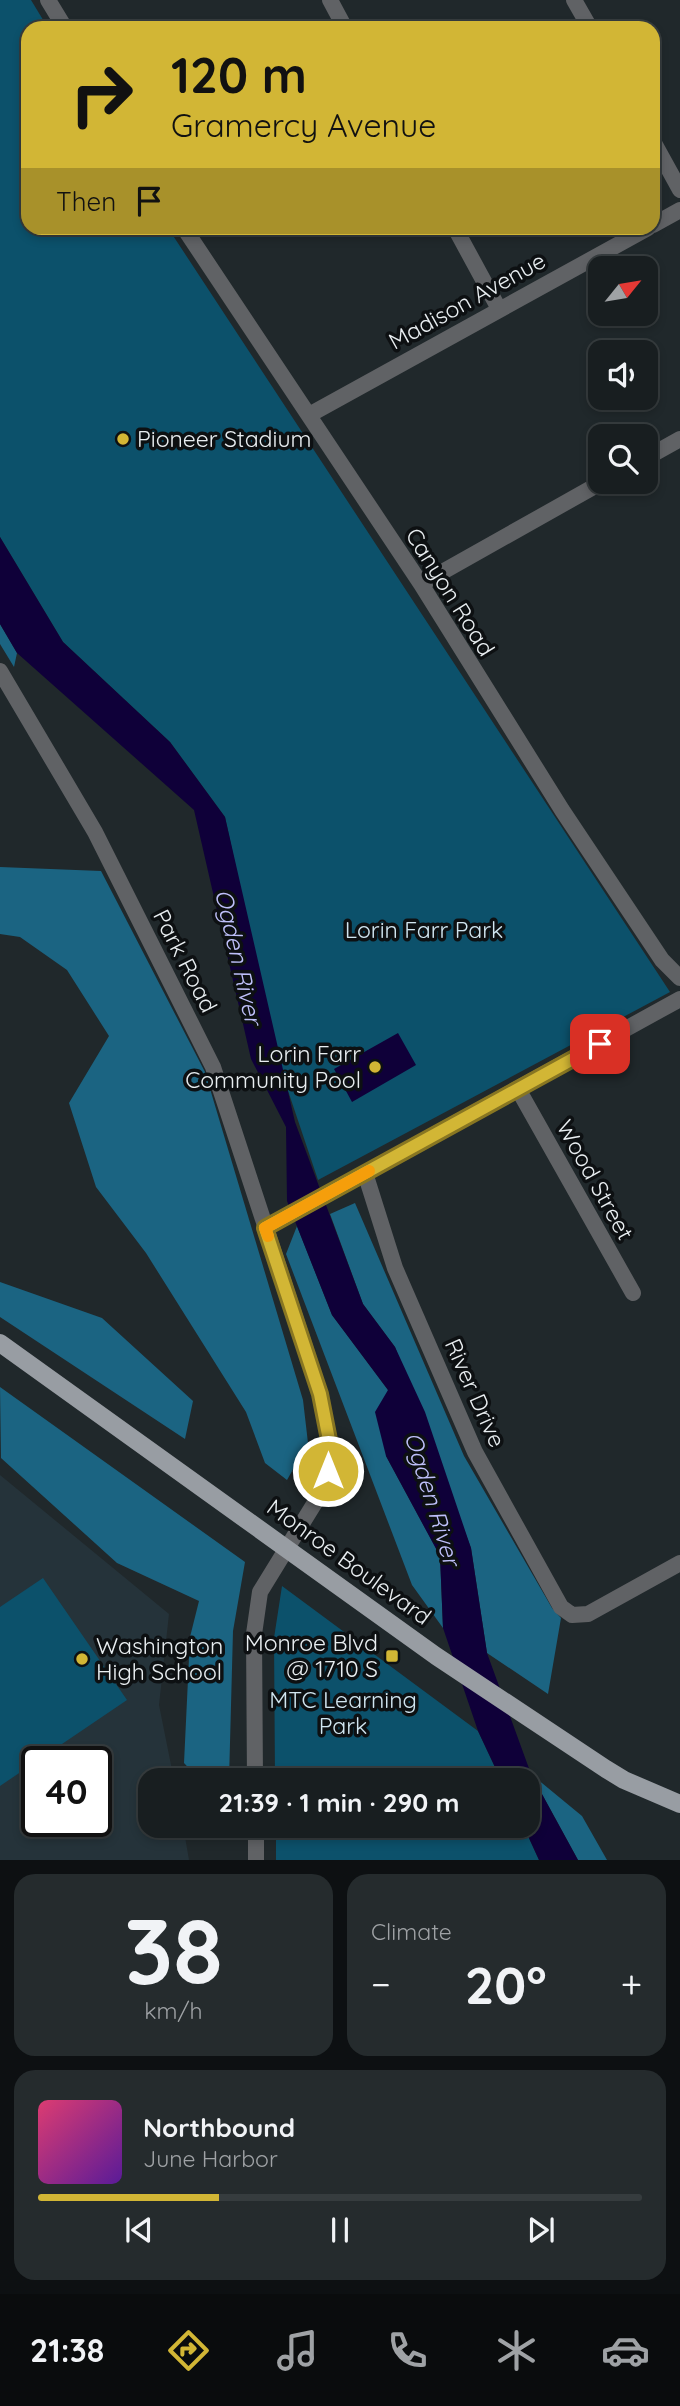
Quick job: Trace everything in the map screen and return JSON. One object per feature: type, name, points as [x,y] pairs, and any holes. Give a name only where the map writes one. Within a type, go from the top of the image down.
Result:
[{"type":"main road","name":"Monroe Boulevard","points":[[0,1343],[436,1656],[624,1780],[680,1804]]},
{"type":"street","points":[[48,0],[61,21]]},
{"type":"street","points":[[330,0],[341,21]]},
{"type":"street","points":[[575,0],[586,21]]},
{"type":"street","points":[[660,154],[680,190]]},
{"type":"street","name":"Madison Avenue","points":[[660,221],[680,210]]},
{"type":"street","name":"Canyon Road","points":[[189,235],[421,584],[562,810],[662,960],[680,978]]},
{"type":"street","points":[[459,235],[499,309]]},
{"type":"street","name":"Madison Avenue","points":[[309,415],[635,235]]},
{"type":"street","points":[[658,451],[680,439]]},
{"type":"street","points":[[421,584],[588,490]]},
{"type":"street","name":"Park Road","points":[[0,671],[95,832],[213,1067],[320,1394],[330,1445],[328,1471],[319,1496],[260,1592],[254,1634],[255,1768]]},
{"type":"street","points":[[265,1228],[680,999]]},
{"type":"street","name":"Wood Street","points":[[518,1089],[633,1293]]},
{"type":"street","name":"River Drive","points":[[365,1172],[395,1268],[475,1452],[554,1599],[572,1615],[588,1614],[680,1563]]},
{"type":"street","points":[[256,1838],[256,1860]]},
{"type":"shaded area","points":[[0,624],[17,653],[14,667],[0,644]]},
{"type":"shaded area","points":[[0,867],[101,871],[205,1072],[303,1400],[308,1443],[287,1480],[265,1463],[246,1412],[146,1253],[96,1187],[69,1103],[109,1036],[67,970],[20,937],[0,934]]},
{"type":"shaded area","points":[[355,1203],[464,1456],[552,1608],[561,1618],[548,1694],[487,1653],[471,1548],[395,1347],[363,1304],[330,1214]]},
{"type":"shaded area","points":[[297,1226],[332,1315],[388,1390],[386,1456],[440,1556],[443,1628],[412,1585],[286,1254]]},
{"type":"shaded area","points":[[0,1282],[102,1318],[193,1401],[185,1439],[0,1317]]},
{"type":"shaded area","points":[[0,1387],[245,1562],[233,1631],[229,1768],[189,1768],[184,1763],[190,1637],[199,1601],[117,1563],[1,1458]]},
{"type":"shaded area","name":"Washington High School","points":[[0,1475],[169,1614],[159,1705],[172,1768],[138,1768],[138,1838],[185,1838],[189,1860],[0,1860]]},
{"type":"shaded area","points":[[540,1781],[582,1816],[607,1860],[578,1860],[540,1790]]},
{"type":"green space","name":"Lorin Farr Park","points":[[0,0],[31,0],[44,21],[21,21],[21,235],[173,235],[670,992],[318,1180],[277,1058],[225,817],[170,742],[63,642],[0,537]]},
{"type":"green space","points":[[43,1578],[127,1700],[59,1746],[21,1746],[21,1772],[0,1786],[0,1607]]},
{"type":"green space","name":"MTC Learning Park","points":[[282,1586],[478,1731],[495,1768],[275,1768],[274,1638]]},
{"type":"green space","points":[[276,1838],[529,1838],[539,1860],[276,1860]]},
{"type":"water","name":"Ogden River","points":[[0,537],[63,642],[170,742],[225,817],[295,1122],[363,1304],[395,1347],[425,1412],[471,1548],[487,1653],[529,1768],[495,1768],[478,1731],[443,1628],[440,1556],[386,1456],[375,1412],[388,1390],[332,1315],[287,1201],[286,1127],[251,1059],[194,810],[17,653],[0,624]]},
{"type":"water","name":"Lorin Farr Community Pool","points":[[398,1033],[416,1065],[352,1102],[334,1069]]},
{"type":"water","name":"Ogden River","points":[[540,1790],[578,1860],[539,1860],[529,1838],[540,1838]]},
{"type":"slow traffic","points":[[268,1236],[265,1228],[369,1171]]},
{"type":"place","name":"Pioneer Stadium","points":[[123,439]]},
{"type":"place","name":"Lorin Farr Community Pool","points":[[375,1067]]},
{"type":"place","name":"Monroe Blvd @ 1710 S","points":[[392,1656]]},
{"type":"place","name":"Washington High School","points":[[82,1659]]},
{"type":"route","points":[[328,1471],[330,1445],[320,1394],[265,1228],[600,1044]]}]
